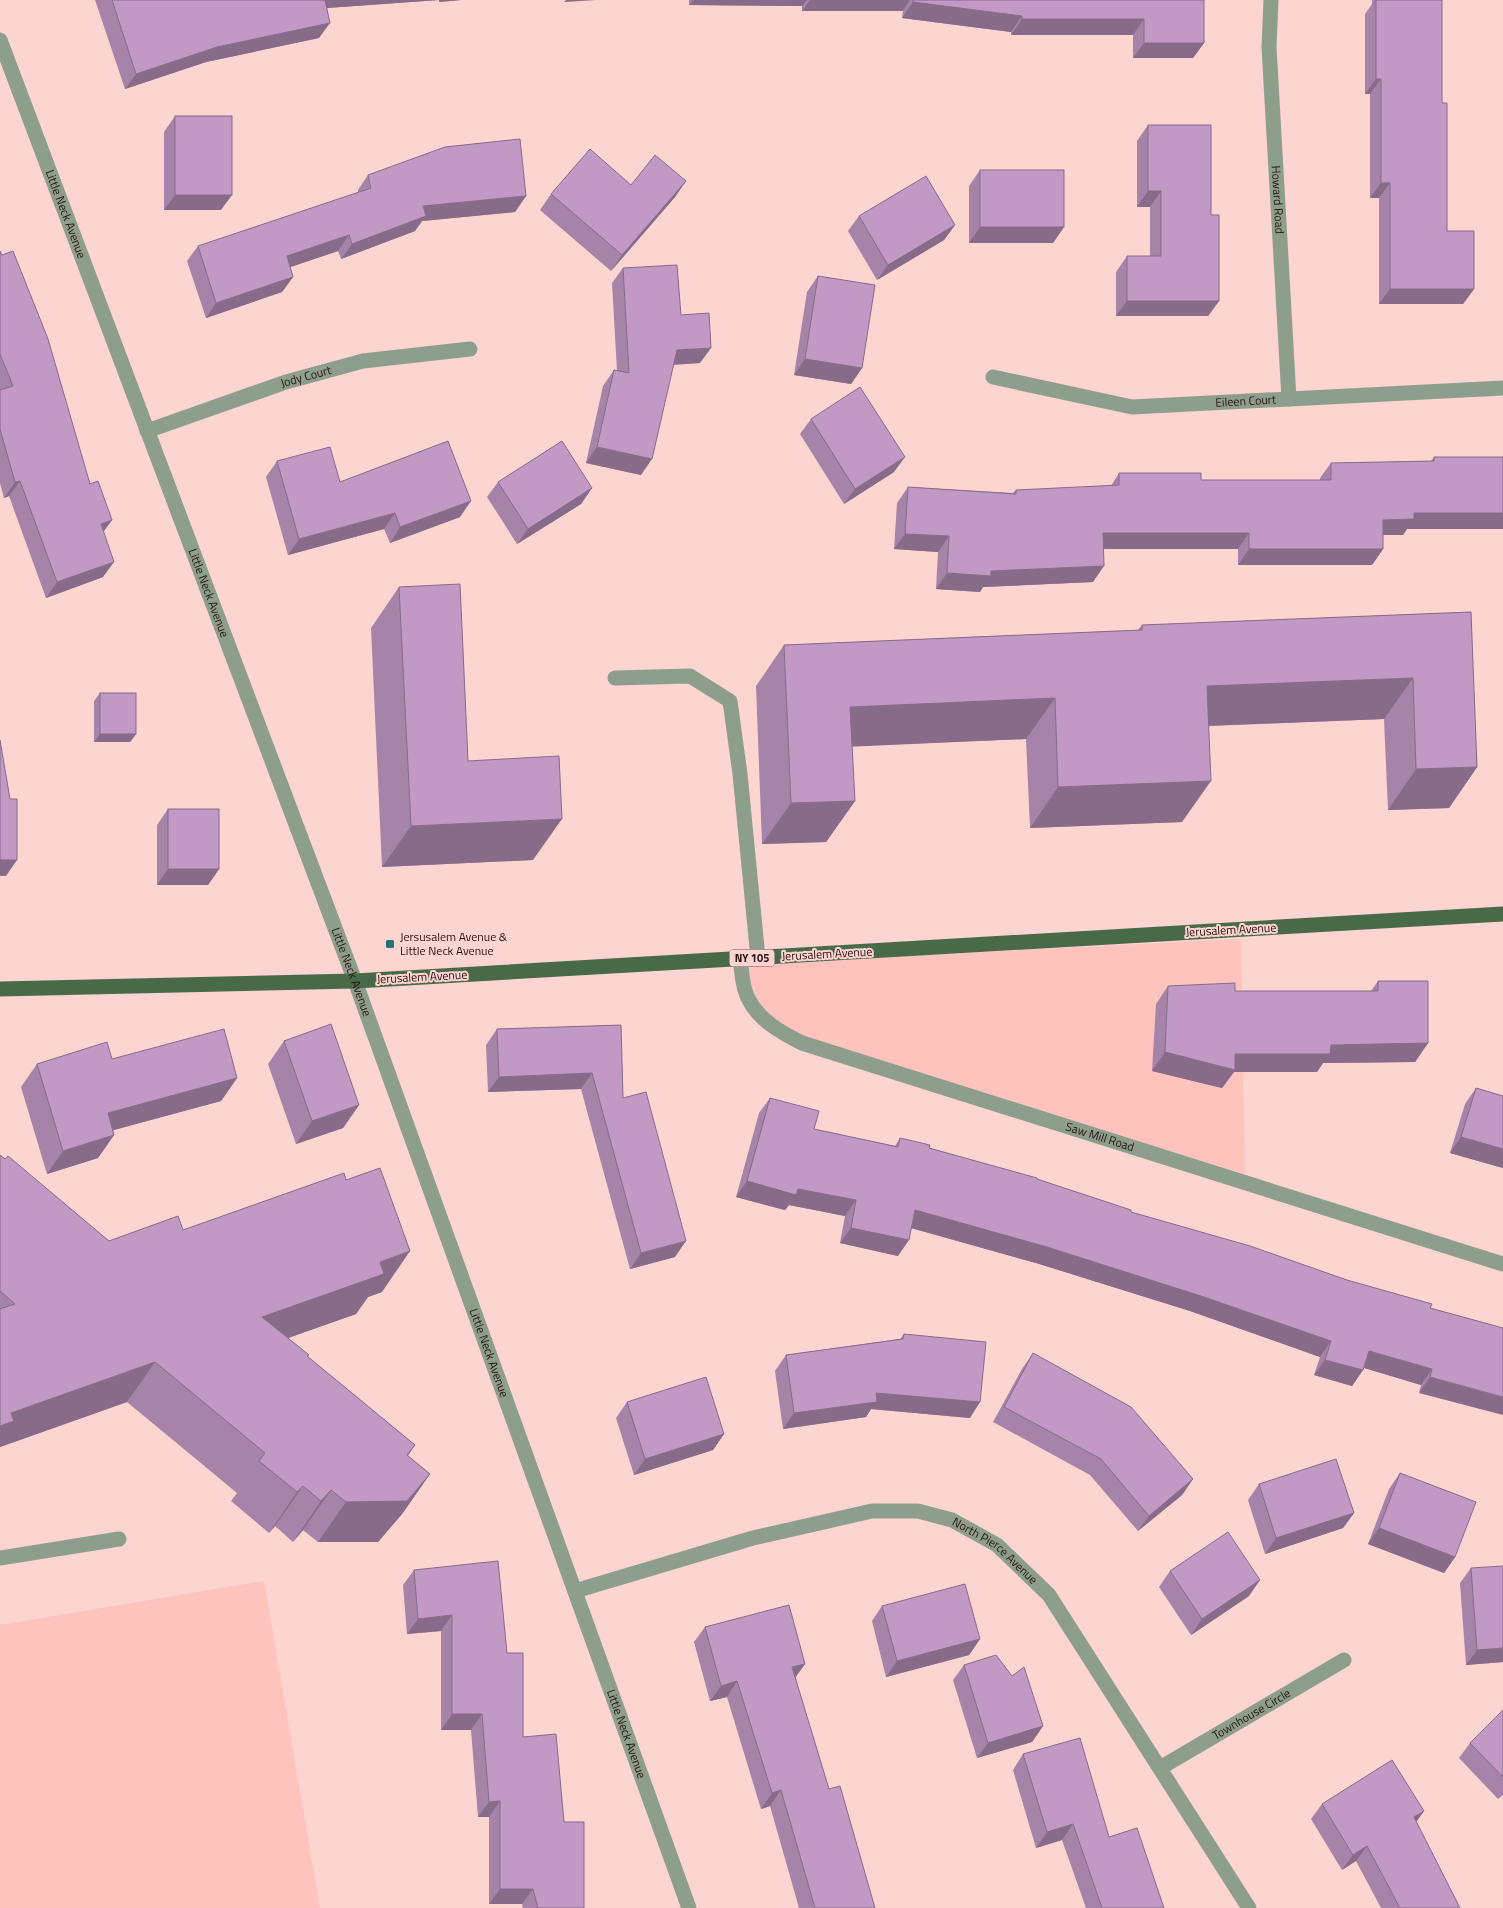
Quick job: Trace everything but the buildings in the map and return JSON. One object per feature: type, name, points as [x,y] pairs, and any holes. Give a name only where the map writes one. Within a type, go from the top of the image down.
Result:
[{"type":"main road","name":"Jerusalem Avenue","points":[[0,989],[355,981],[1503,914]]},
{"type":"street","name":"Howard Road","points":[[1272,0],[1270,47],[1289,400]]},
{"type":"street","name":"Little Neck Avenue","points":[[0,40],[355,981],[689,1908]]},
{"type":"street","name":"Jody Court","points":[[147,431],[286,382],[362,361],[470,349]]},
{"type":"street","name":"Eileen Court","points":[[993,377],[1132,407],[1503,388]]},
{"type":"street","points":[[615,678],[690,676],[730,702],[740,774],[758,958]]},
{"type":"street","name":"Saw Mill Road","points":[[740,959],[747,997],[754,1008],[775,1029],[802,1043],[1503,1264]]},
{"type":"street","name":"North Pierce Avenue","points":[[576,1591],[753,1538],[872,1511],[918,1511],[952,1520],[997,1545],[1049,1595],[1249,1908]]},
{"type":"street","points":[[0,1558],[119,1539]]},
{"type":"street","name":"Townhouse Circle","points":[[1160,1768],[1344,1660]]},
{"type":"shaded area","points":[[1241,939],[1245,1174],[766,1028],[745,964]]},
{"type":"shaded area","points":[[264,1581],[320,1908],[0,1908],[0,1625]]},
{"type":"place","name":"Jersusalem Avenue & Little Neck Avenue","points":[[390,944]]}]
